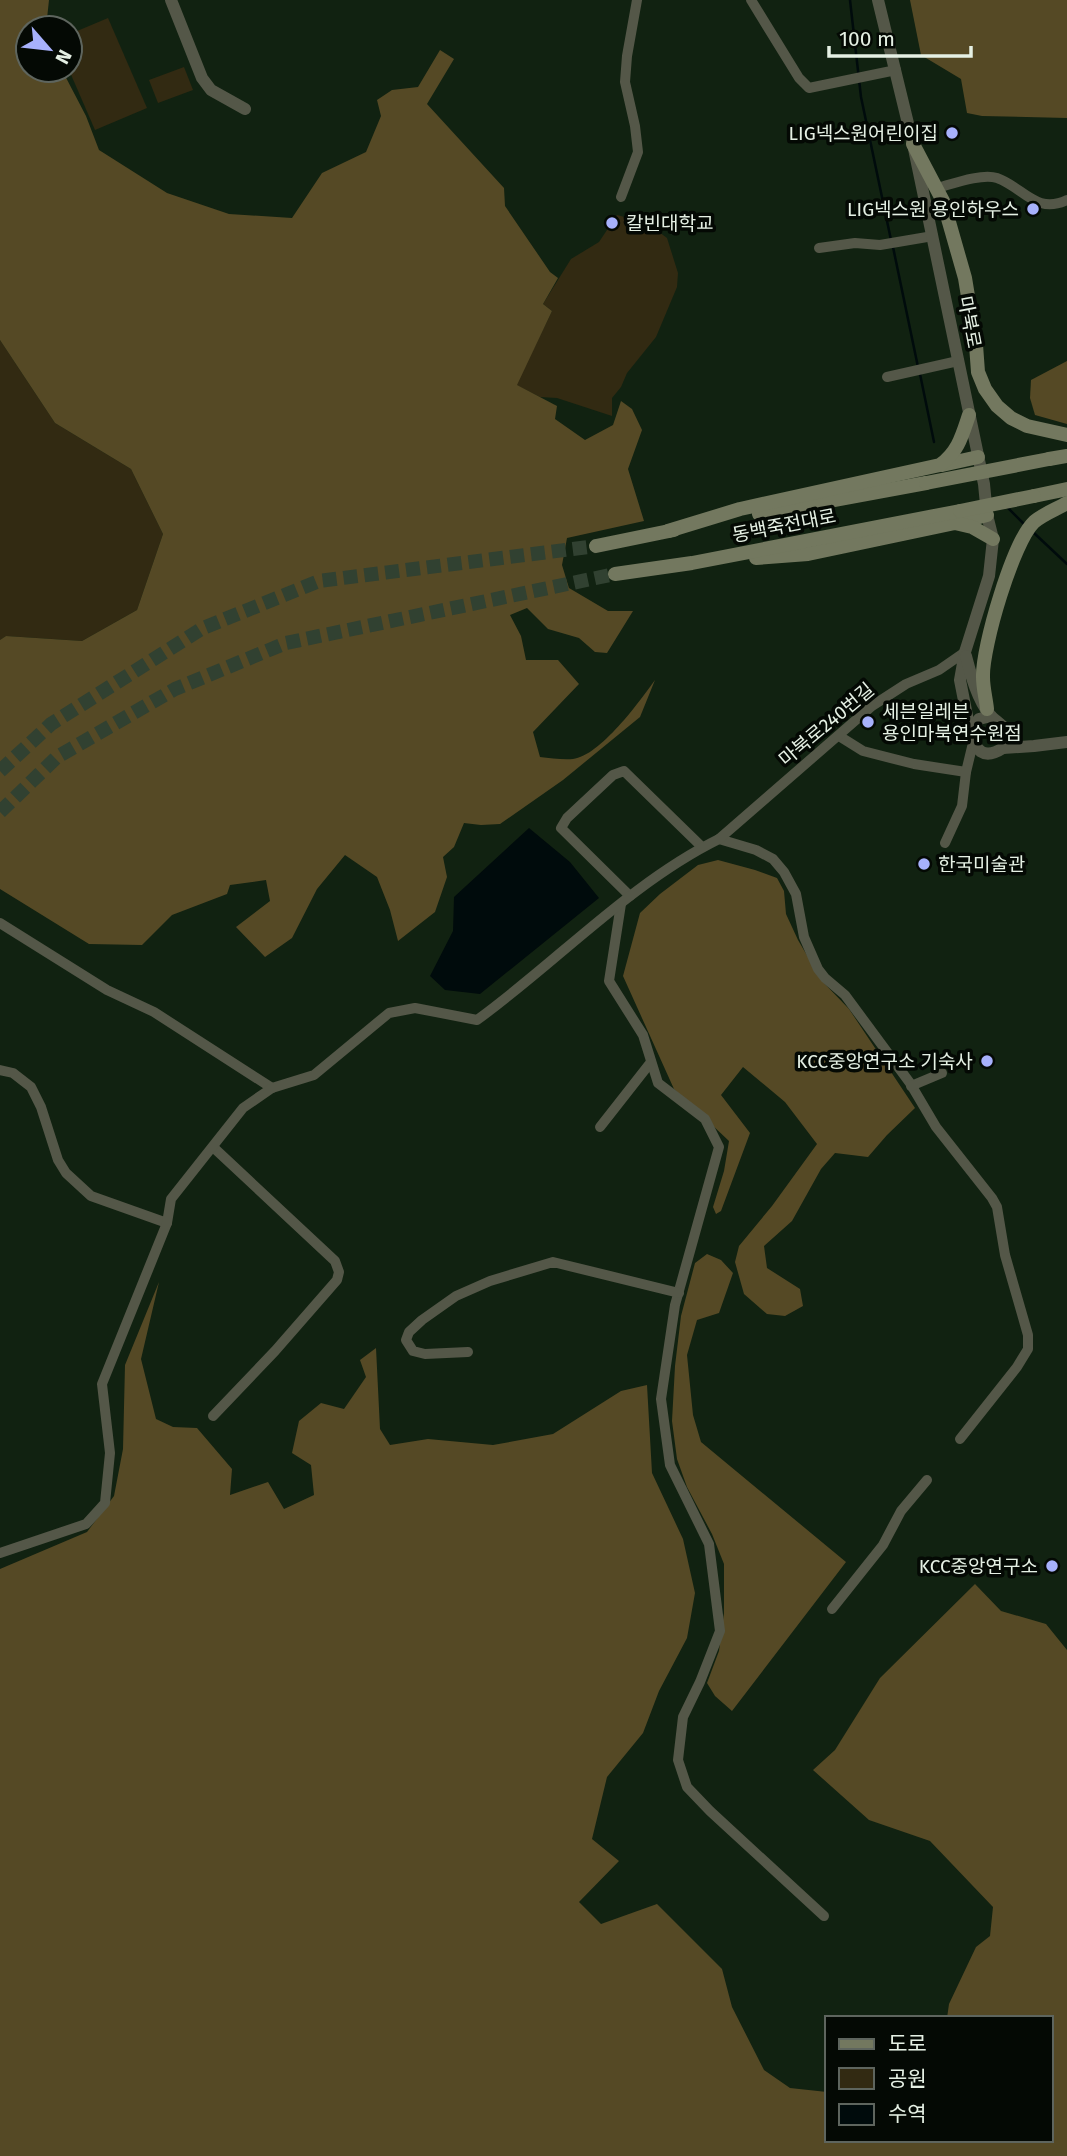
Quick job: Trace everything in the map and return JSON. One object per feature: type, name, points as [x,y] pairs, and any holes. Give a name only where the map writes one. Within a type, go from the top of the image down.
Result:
[{"type":"main road","points":[[914,144],[943,201],[965,278],[978,372],[985,389],[997,406],[1011,418],[1027,426],[1067,435]]},
{"type":"main road","points":[[940,465],[958,446],[969,415]]},
{"type":"main road","name":"동백죽전대로","points":[[596,546],[1067,456]]},
{"type":"main road","points":[[667,531],[740,509],[978,457]]},
{"type":"main road","points":[[957,517],[1067,489]]},
{"type":"main road","points":[[989,713],[983,677],[985,648],[1021,541],[1035,521],[1067,503]]},
{"type":"main road","points":[[957,517],[987,515]]},
{"type":"main road","points":[[957,517],[993,539]]},
{"type":"main road","name":"동백죽전대로","points":[[615,574],[957,517]]},
{"type":"street","points":[[171,0],[202,78],[211,90],[245,109]]},
{"type":"street","points":[[621,197],[638,152],[625,82],[637,0]]},
{"type":"street","points":[[751,0],[799,78],[809,88],[896,70]]},
{"type":"street","name":"마북로","points":[[878,0],[914,144],[993,539],[989,576],[965,652],[960,680],[971,737]]},
{"type":"street","points":[[937,188],[973,179],[995,177],[1035,201],[1048,205],[1067,200]]},
{"type":"street","points":[[819,248],[855,243],[885,244],[933,236]]},
{"type":"street","points":[[887,377],[958,360]]},
{"type":"street","points":[[965,652],[973,681],[989,713],[1007,731],[1003,747]]},
{"type":"street","name":"마북로240번길","points":[[272,1088],[314,1075],[389,1013],[415,1007],[477,1020],[630,896],[702,847],[719,839],[872,706],[906,684],[939,670],[965,652]]},
{"type":"street","points":[[944,843],[962,806],[971,737],[979,719],[989,713]]},
{"type":"street","points":[[839,736],[863,751],[914,764],[966,772]]},
{"type":"street","points":[[971,737],[979,751],[987,754],[1003,747],[1067,741]]},
{"type":"street","points":[[630,896],[561,828],[567,818],[613,775],[624,771],[702,847]]},
{"type":"street","points":[[719,839],[756,850],[773,859],[785,872],[796,894],[804,937],[818,969],[845,995],[911,1086],[936,1127],[997,1207],[1005,1255],[1028,1335],[1028,1349],[960,1439]]},
{"type":"street","points":[[621,904],[609,981],[643,1035],[658,1083],[705,1119],[719,1147],[679,1293],[662,1399],[670,1465],[709,1544],[720,1631],[683,1717],[678,1760],[687,1787],[824,1916]]},
{"type":"street","points":[[0,923],[107,990],[153,1012],[272,1088],[243,1108],[171,1199],[167,1223],[102,1384],[110,1453],[105,1503],[86,1524],[0,1553]]},
{"type":"street","points":[[600,1126],[651,1062]]},
{"type":"street","points":[[0,1070],[13,1073],[31,1087],[41,1107],[58,1160],[66,1173],[91,1196],[167,1223]]},
{"type":"street","points":[[911,1086],[942,1073]]},
{"type":"street","points":[[213,1147],[335,1261],[339,1272],[337,1280],[214,1416]]},
{"type":"street","points":[[468,1352],[425,1354],[413,1351],[406,1340],[409,1332],[422,1320],[456,1297],[490,1281],[553,1262],[679,1293]]},
{"type":"street","points":[[832,1609],[883,1545],[901,1511],[927,1480]]},
{"type":"green space","points":[[108,18],[147,108],[95,130],[75,84],[84,84],[84,28]]},
{"type":"green space","points":[[184,67],[193,90],[158,103],[149,80]]},
{"type":"green space","points":[[617,215],[647,223],[667,238],[678,273],[677,287],[656,337],[627,373],[612,398],[612,416],[557,398],[540,397],[516,385],[552,311],[543,304],[571,259],[599,242]]},
{"type":"green space","points":[[0,340],[55,423],[131,469],[163,534],[137,610],[82,641],[6,636],[0,640]]},
{"type":"shaded area","points":[[0,0],[49,0],[48,14],[14,14],[14,84],[69,84],[99,150],[167,193],[229,214],[292,218],[322,173],[366,152],[381,116],[377,100],[392,90],[418,87],[440,50],[454,59],[427,104],[504,188],[505,206],[550,272],[558,278],[543,304],[552,311],[517,385],[557,406],[555,419],[585,440],[613,425],[621,401],[632,409],[642,430],[628,469],[644,521],[567,538],[562,565],[569,588],[608,611],[633,611],[607,653],[595,652],[579,638],[548,629],[527,608],[510,615],[521,636],[526,660],[558,660],[579,684],[533,732],[540,757],[573,759],[584,756],[607,738],[655,680],[640,717],[563,780],[500,824],[464,823],[454,847],[443,857],[447,877],[435,912],[398,941],[377,877],[345,855],[317,889],[292,938],[265,957],[236,927],[270,901],[266,880],[230,885],[227,894],[172,915],[142,945],[89,944],[0,889],[0,640],[6,636],[82,641],[137,610],[163,534],[131,469],[55,423],[0,340]]},
{"type":"shaded area","points":[[910,0],[1067,0],[1067,118],[982,116],[967,113],[961,79],[921,55]]},
{"type":"shaded area","points":[[1067,361],[1067,424],[1035,415],[1030,398],[1031,380]]},
{"type":"shaded area","points":[[718,860],[777,878],[784,891],[786,914],[822,981],[849,1009],[915,1108],[868,1157],[835,1153],[821,1169],[792,1221],[764,1246],[767,1268],[800,1289],[803,1306],[785,1316],[767,1314],[744,1294],[735,1262],[739,1246],[817,1144],[785,1102],[743,1067],[721,1095],[750,1133],[721,1211],[716,1214],[713,1207],[724,1171],[729,1141],[674,1089],[623,976],[640,913],[698,865]]},
{"type":"shaded area","points":[[707,1254],[721,1260],[733,1273],[719,1313],[697,1320],[687,1355],[693,1415],[701,1442],[846,1562],[732,1711],[715,1696],[707,1683],[719,1651],[724,1613],[724,1564],[712,1534],[687,1487],[677,1459],[672,1421],[681,1316],[695,1263]]},
{"type":"shaded area","points":[[159,1282],[141,1359],[156,1419],[173,1427],[197,1428],[232,1469],[230,1495],[268,1482],[284,1509],[314,1495],[311,1465],[292,1453],[299,1421],[321,1403],[344,1409],[366,1377],[360,1360],[376,1348],[380,1429],[390,1445],[428,1439],[493,1445],[553,1434],[621,1391],[647,1385],[652,1473],[683,1539],[695,1593],[687,1638],[659,1691],[643,1733],[607,1777],[592,1839],[619,1861],[579,1902],[601,1924],[657,1904],[722,1969],[732,2007],[764,2070],[790,2088],[825,2092],[825,2142],[1053,2142],[1053,2016],[947,2016],[949,2004],[976,1947],[990,1936],[993,1907],[930,1841],[869,1820],[813,1770],[835,1750],[880,1678],[975,1584],[1001,1611],[1046,1624],[1067,1650],[1067,2156],[0,2156],[0,1569],[87,1532],[114,1496],[123,1449],[125,1365]]},
{"type":"water","points":[[529,828],[570,862],[599,898],[480,994],[445,990],[430,976],[453,931],[454,897]]},
{"type":"waterway","points":[[850,0],[861,97],[891,240]]},
{"type":"waterway","points":[[893,247],[918,367]]},
{"type":"waterway","points":[[920,374],[934,442]]},
{"type":"waterway","points":[[1006,506],[1026,526]]},
{"type":"waterway","points":[[1034,533],[1067,564]]},
{"type":"tunnel","points":[[0,771],[51,724],[203,628],[319,581],[596,546]]},
{"type":"tunnel","points":[[0,812],[57,757],[175,689],[286,643],[615,574]]},
{"type":"place","name":"LIG넥스원어린이집","points":[[952,133]]},
{"type":"place","name":"LIG넥스원 용인하우스","points":[[1033,209]]},
{"type":"place","name":"칼빈대학교","points":[[612,223]]},
{"type":"place","name":"세븐일레븐 용인마북연수원점","points":[[868,722]]},
{"type":"place","name":"한국미술관","points":[[924,864]]},
{"type":"place","name":"KCC중앙연구소 기숙사","points":[[987,1061]]},
{"type":"place","name":"KCC중앙연구소","points":[[1052,1566]]}]
